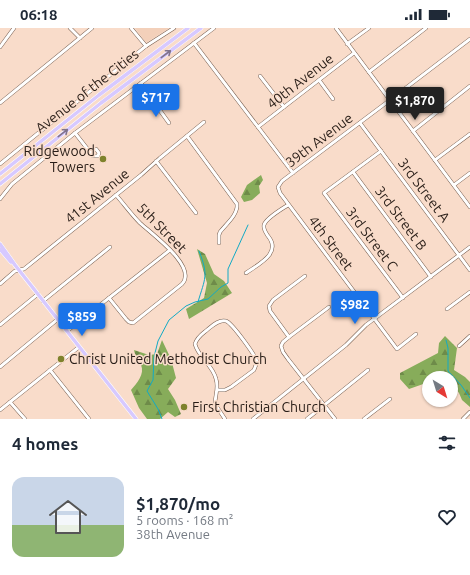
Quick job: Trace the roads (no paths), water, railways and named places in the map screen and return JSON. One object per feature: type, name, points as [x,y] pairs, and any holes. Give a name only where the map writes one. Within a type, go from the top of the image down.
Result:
[{"type":"main road","name":"Avenue of the Cities","points":[[0,173],[98,95],[188,28]]},
{"type":"main road","name":"Avenue of the Cities","points":[[0,184],[96,107],[201,28]]},
{"type":"main road","points":[[0,187],[28,162]]},
{"type":"main road","points":[[0,244],[136,419]]},
{"type":"main road","points":[[0,249],[15,265]]},
{"type":"street","points":[[0,47],[14,28]]},
{"type":"street","points":[[70,28],[80,38]]},
{"type":"street","points":[[0,103],[92,28]]},
{"type":"street","points":[[132,28],[146,46]]},
{"type":"street","name":"Avenue of the Cities","points":[[0,164],[146,46],[174,28]]},
{"type":"street","name":"Avenue of the Cities","points":[[0,199],[12,184],[75,133],[214,28]]},
{"type":"street","points":[[336,28],[470,207]]},
{"type":"street","points":[[347,44],[369,28]]},
{"type":"street","points":[[369,72],[426,28]]},
{"type":"street","name":"39th Avenue","points":[[278,187],[282,181],[470,39]]},
{"type":"street","points":[[194,43],[293,173]]},
{"type":"street","name":"40th Avenue","points":[[258,127],[354,53]]},
{"type":"street","points":[[260,76],[284,107]]},
{"type":"street","points":[[319,80],[333,99]]},
{"type":"street","points":[[140,84],[153,104],[156,105],[169,122]]},
{"type":"street","points":[[413,130],[470,86]]},
{"type":"street","name":"41st Avenue","points":[[0,284],[15,271],[24,269],[204,122]]},
{"type":"street","name":"3rd Street A","points":[[360,123],[470,270]]},
{"type":"street","points":[[75,133],[92,153]]},
{"type":"street","points":[[435,160],[470,134]]},
{"type":"street","points":[[186,136],[238,204],[237,211],[219,233],[219,243]]},
{"type":"street","points":[[353,172],[381,151]]},
{"type":"street","points":[[156,161],[196,213]]},
{"type":"street","name":"3rd Street C","points":[[353,172],[324,193],[403,298]]},
{"type":"street","name":"3rd Street B","points":[[353,172],[431,277]]},
{"type":"street","points":[[454,185],[470,173]]},
{"type":"street","name":"4th Street","points":[[278,187],[278,191],[288,205],[397,349],[416,334]]},
{"type":"street","name":"5th Street","points":[[109,298],[131,323],[136,321],[185,280],[185,272],[177,257],[137,220],[116,195]]},
{"type":"street","points":[[246,273],[271,253],[272,242],[264,231],[264,225],[268,220],[288,205]]},
{"type":"street","points":[[43,301],[110,247]]},
{"type":"street","points":[[253,419],[346,345],[374,319],[470,247]]},
{"type":"street","points":[[67,331],[170,250]]},
{"type":"street","points":[[289,337],[270,311],[269,307],[272,300],[305,276]]},
{"type":"street","points":[[448,309],[470,292]]},
{"type":"street","points":[[0,325],[38,294]]},
{"type":"street","points":[[329,308],[289,337],[281,346],[283,352],[335,419]]},
{"type":"street","points":[[0,367],[58,319]]},
{"type":"street","points":[[217,390],[224,390],[231,387],[254,370],[257,362],[254,354],[232,325],[226,321],[220,321],[197,338],[195,344],[215,375],[217,390],[215,402],[225,419]]},
{"type":"street","points":[[459,346],[470,336]]},
{"type":"street","points":[[0,410],[79,347]]},
{"type":"street","points":[[50,370],[89,419]]},
{"type":"street","points":[[307,419],[368,370]]},
{"type":"street","points":[[364,419],[390,399]]},
{"type":"street","points":[[10,402],[25,419]]},
{"type":"street","points":[[463,419],[470,412]]},
{"type":"waterway","points":[[162,419],[147,391],[153,380],[154,357],[158,341],[169,320],[186,306],[208,299],[221,287],[228,283],[228,269],[248,225]]},
{"type":"waterway","points":[[198,302],[205,277],[204,266],[199,251]]},
{"type":"waterway","points":[[446,340],[448,348],[448,371],[461,385],[470,398]]},
{"type":"place","name":"Ridgewood Towers","points":[[103,159]]},
{"type":"place","name":"Christ United Methodist Church","points":[[61,359]]},
{"type":"place","name":"First Christian Church","points":[[184,407]]}]
